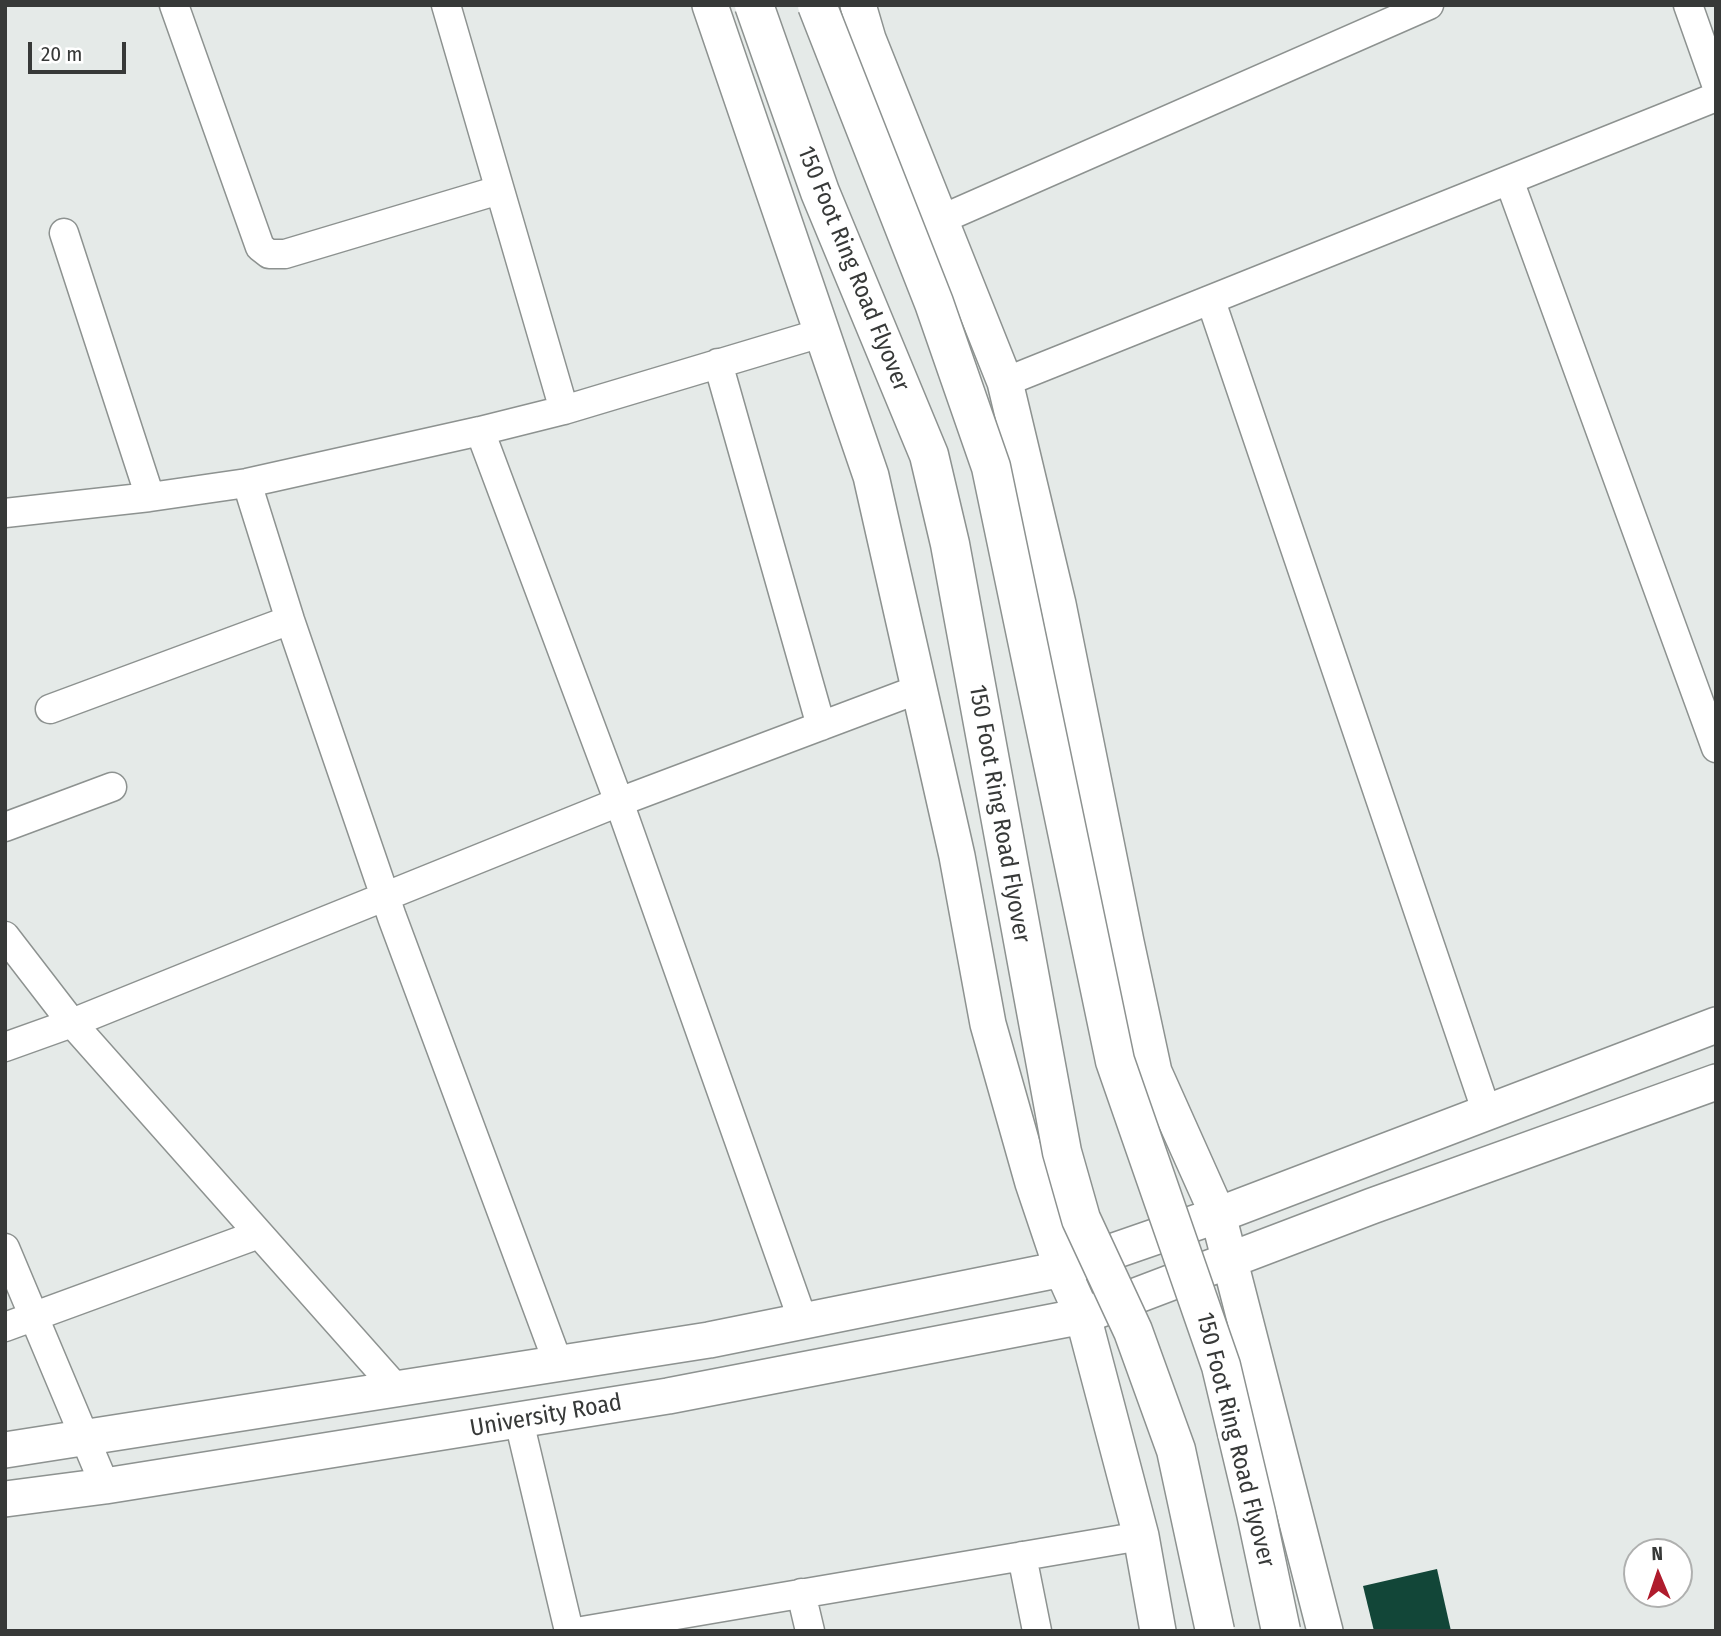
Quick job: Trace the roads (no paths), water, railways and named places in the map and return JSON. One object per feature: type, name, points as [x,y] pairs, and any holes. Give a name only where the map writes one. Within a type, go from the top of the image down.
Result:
[{"type":"highway","name":"150 Foot Ring Road Flyover","points":[[754,5],[820,192],[929,455],[950,544],[1062,1152],[1081,1219],[1133,1331],[1176,1450],[1215,1631]]},
{"type":"highway","name":"150 Foot Ring Road Flyover","points":[[817,5],[934,303],[991,467],[1115,1061],[1221,1366],[1281,1631]]},
{"type":"street","points":[[174,5],[260,247],[269,254],[285,254],[499,190]]},
{"type":"street","points":[[446,5],[564,410]]},
{"type":"street","points":[[710,5],[871,476],[957,856],[988,1024],[1033,1183],[1062,1269],[1083,1316],[1141,1536],[1158,1631]]},
{"type":"street","points":[[858,5],[868,39],[1005,382],[1058,604],[1154,1072],[1219,1215],[1325,1631]]},
{"type":"street","points":[[942,219],[1429,5]]},
{"type":"street","points":[[1688,5],[1716,84]]},
{"type":"street","points":[[1005,382],[1716,97]]},
{"type":"street","points":[[1509,180],[1716,748]]},
{"type":"street","points":[[64,233],[150,497]]},
{"type":"street","points":[[1211,301],[1487,1113]]},
{"type":"street","points":[[5,513],[150,497],[247,482],[480,431],[564,410],[821,332]]},
{"type":"street","points":[[718,363],[821,726]]},
{"type":"street","points":[[480,431],[619,802],[803,1321]]},
{"type":"street","points":[[247,482],[290,620],[385,895],[558,1363]]},
{"type":"street","points":[[50,709],[290,620]]},
{"type":"street","points":[[5,1047],[72,1023],[619,802],[919,689]]},
{"type":"street","points":[[5,827],[112,787]]},
{"type":"street","points":[[5,936],[72,1023],[396,1388]]},
{"type":"street","name":"University Road","points":[[5,1450],[709,1340],[1062,1269],[1219,1215],[1716,1025]]},
{"type":"street","name":"University Road","points":[[5,1499],[105,1486],[519,1421],[867,1359],[1083,1316],[1372,1206],[1716,1083]]},
{"type":"street","points":[[5,1327],[259,1234]]},
{"type":"street","points":[[5,1248],[105,1486]]},
{"type":"street","points":[[519,1421],[569,1631]]},
{"type":"street","points":[[582,1631],[1141,1536]]},
{"type":"street","points":[[1022,1556],[1037,1631]]},
{"type":"street","points":[[801,1592],[810,1631]]}]
